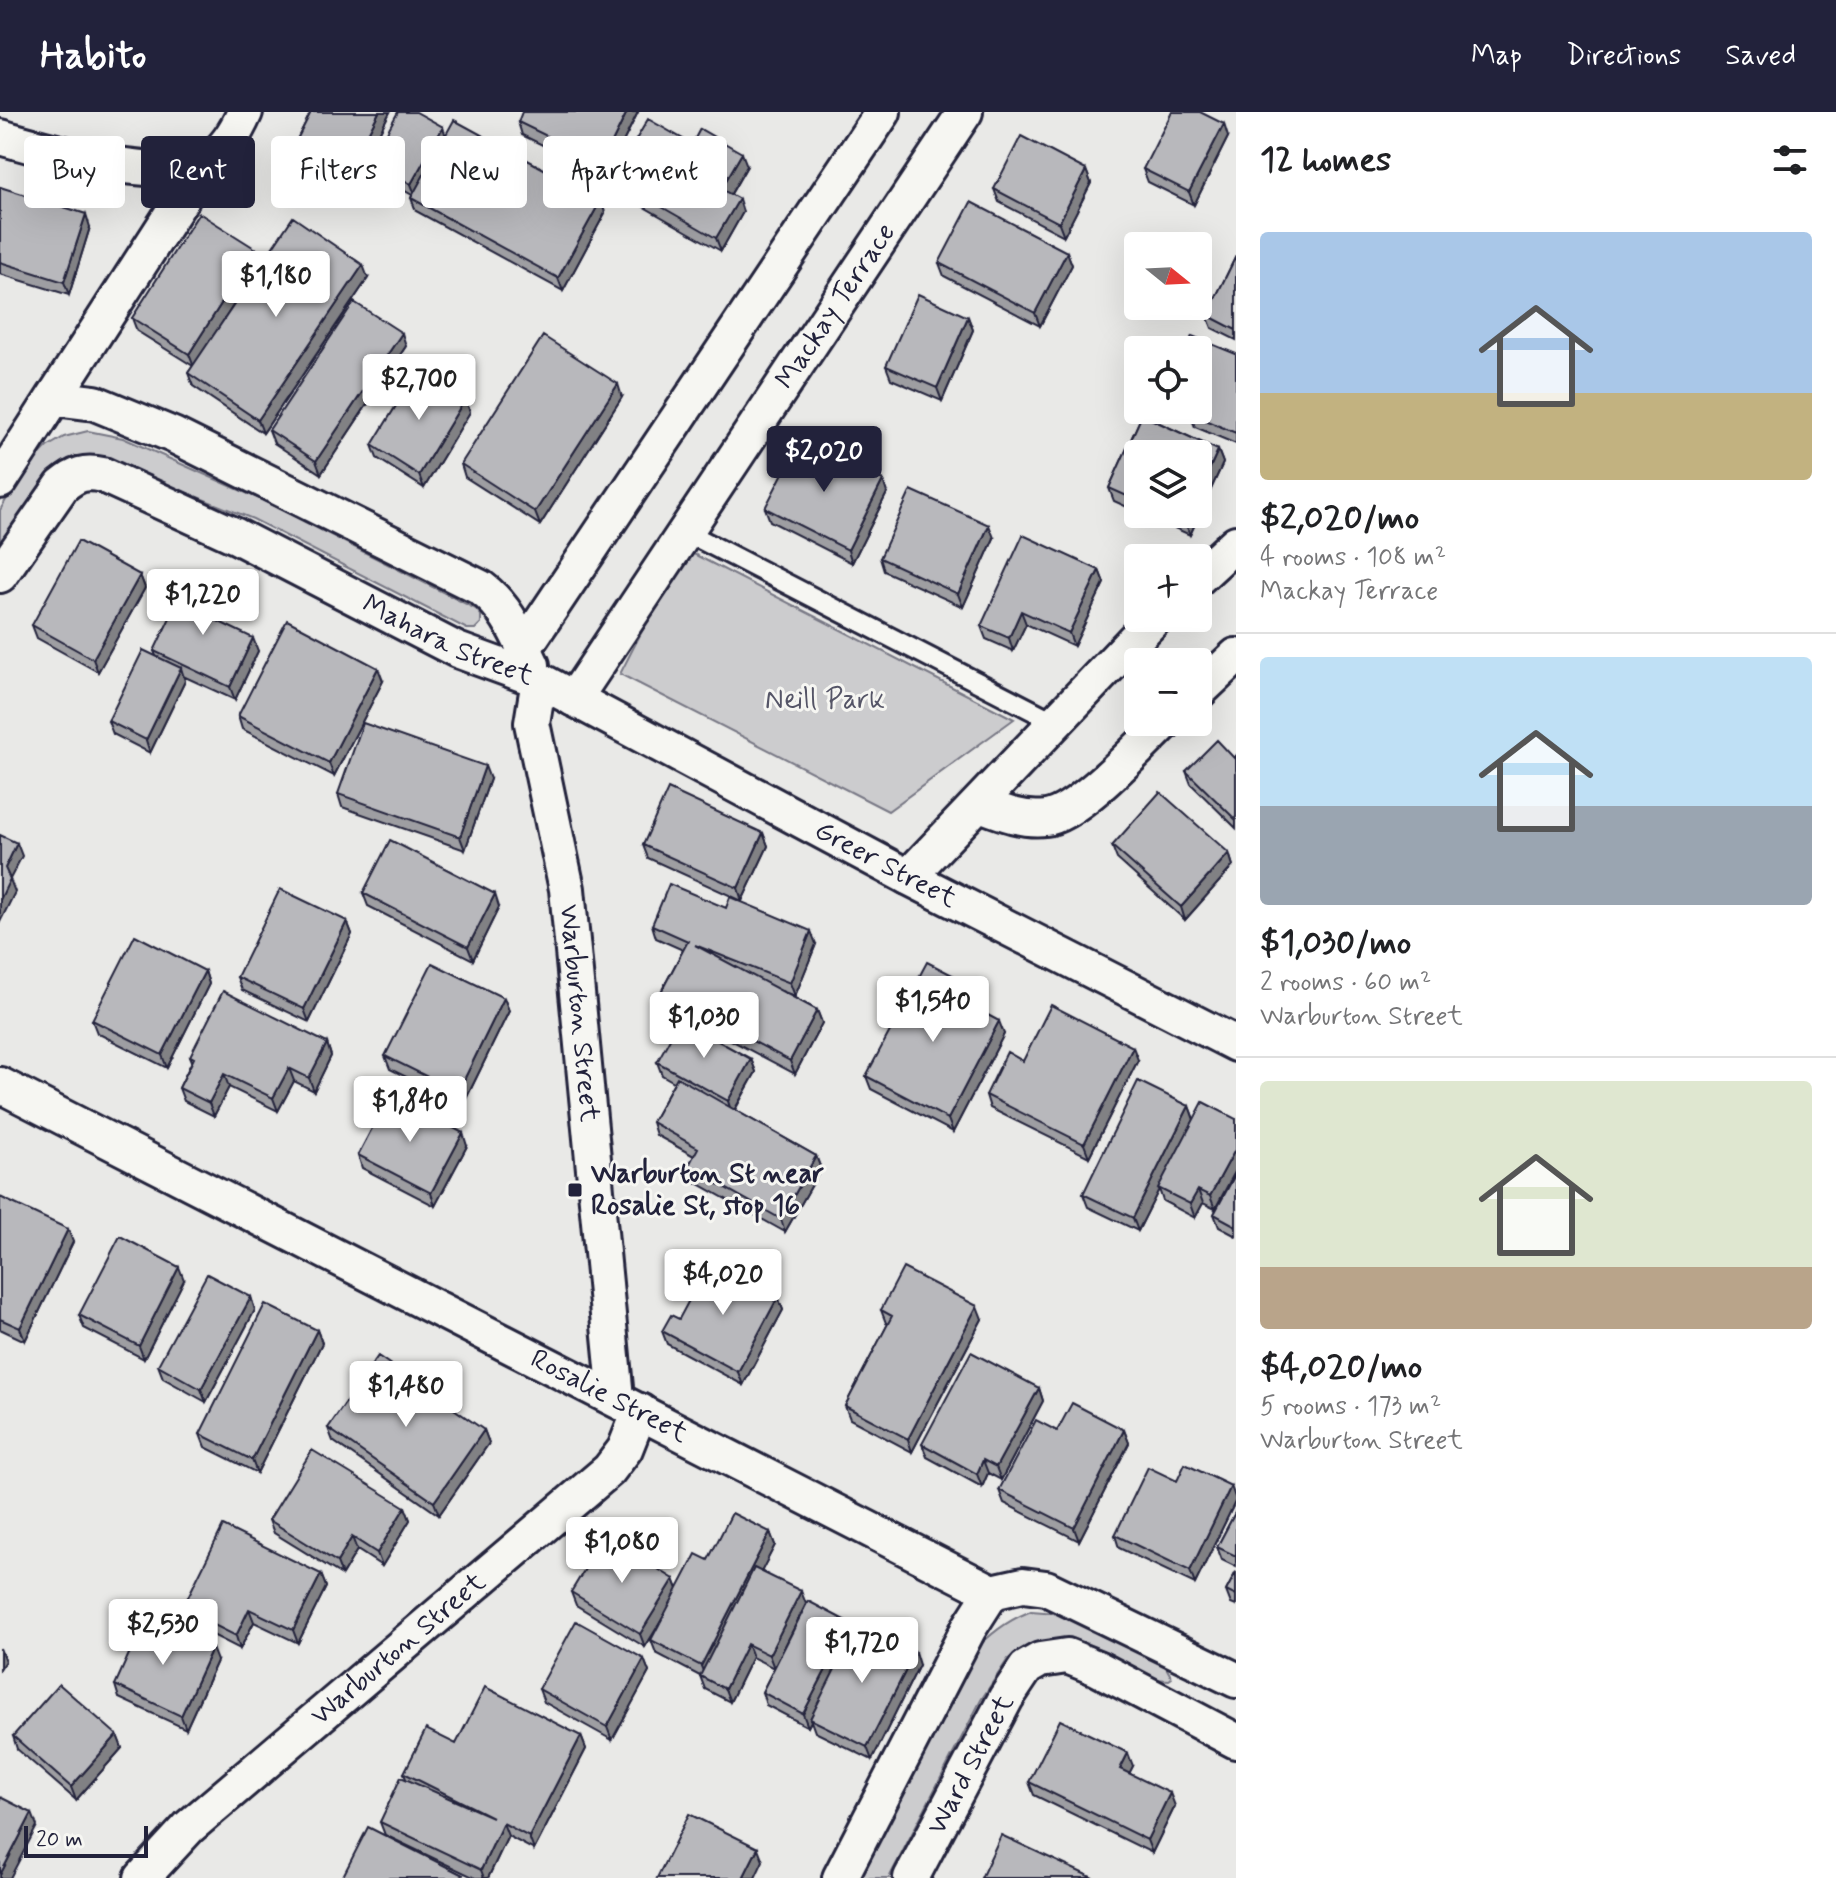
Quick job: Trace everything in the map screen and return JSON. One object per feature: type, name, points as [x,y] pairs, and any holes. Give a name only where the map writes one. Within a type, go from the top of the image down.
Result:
[{"type":"street","points":[[230,136],[245,112]]},
{"type":"street","points":[[524,648],[883,112]]},
{"type":"street","name":"Mackay Terrace","points":[[574,699],[965,112]]},
{"type":"street","points":[[0,137],[69,155],[141,167]]},
{"type":"street","points":[[0,481],[176,208]]},
{"type":"street","name":"Mahara Street","points":[[54,398],[95,403],[164,431],[481,588],[500,603],[539,680]]},
{"type":"street","name":"Mahara Street","points":[[0,575],[62,486],[79,474],[96,473],[236,536],[457,650],[539,680]]},
{"type":"street","points":[[1212,565],[1236,543]]},
{"type":"street","points":[[908,877],[1142,632]]},
{"type":"street","points":[[1212,679],[1236,656]]},
{"type":"street","name":"Greer Street","points":[[539,680],[908,877],[1236,1044]]},
{"type":"street","name":"Warburton Street","points":[[142,1878],[189,1827],[609,1470],[625,1449],[628,1405],[569,904],[532,723],[539,680]]},
{"type":"street","points":[[980,804],[1015,817],[1047,818],[1078,803],[1150,736]]},
{"type":"street","name":"Rosalie Street","points":[[0,1085],[992,1592]]},
{"type":"street","points":[[840,1878],[969,1628],[992,1592],[1023,1585],[1046,1588],[1230,1677],[1199,1723],[1236,1741]]},
{"type":"street","name":"Ward Street","points":[[911,1878],[1006,1698],[1026,1668],[1040,1660],[1067,1656],[1199,1723]]},
{"type":"lane","points":[[686,532],[1057,723]]},
{"type":"green space","points":[[88,431],[123,438],[262,500],[476,609],[481,615],[481,623],[475,629],[467,629],[253,519],[114,464],[0,555],[0,510],[23,472],[47,447],[64,437]]},
{"type":"green space","name":"Neill Park","points":[[684,549],[1014,719],[888,811],[620,674]]},
{"type":"green space","points":[[1031,1611],[1057,1613],[1071,1618],[1163,1662],[1172,1678],[1154,1679],[1059,1640],[1042,1642],[1008,1659],[981,1700],[889,1878],[857,1878],[971,1654],[998,1629]]},
{"type":"building","points":[[311,112],[379,112],[367,136],[299,136]]},
{"type":"building","points":[[398,112],[416,112],[443,127],[438,136],[421,136],[421,166],[411,184],[405,181],[405,136],[385,136]]},
{"type":"building","points":[[522,112],[627,112],[615,136],[547,136],[518,122]]},
{"type":"building","points":[[1172,112],[1200,112],[1224,124],[1189,192],[1143,169]]},
{"type":"building","points":[[648,119],[678,136],[638,136]]},
{"type":"building","points":[[454,120],[483,136],[445,136]]},
{"type":"building","points":[[700,129],[712,136],[696,136]]},
{"type":"building","points":[[1021,136],[1086,170],[1059,223],[994,189]]},
{"type":"building","points":[[727,144],[742,153],[727,179]]},
{"type":"building","points":[[527,160],[543,168],[543,208],[597,208],[558,278],[429,208],[527,208]]},
{"type":"building","points":[[421,180],[421,203],[411,198]]},
{"type":"building","points":[[0,187],[24,195],[24,208],[67,208],[86,214],[64,282],[0,262]]},
{"type":"building","points":[[727,192],[739,199],[716,238],[664,208],[727,208]]},
{"type":"building","points":[[971,202],[1067,252],[1035,313],[939,263]]},
{"type":"building","points":[[199,213],[256,249],[189,354],[132,318]]},
{"type":"building","points":[[293,217],[363,265],[258,420],[188,373]]},
{"type":"building","points":[[1236,256],[1236,330],[1212,318],[1212,305]]},
{"type":"building","points":[[918,294],[968,317],[937,388],[886,366]]},
{"type":"building","points":[[354,302],[402,333],[316,461],[269,430]]},
{"type":"building","points":[[543,336],[618,384],[535,512],[461,464]]},
{"type":"building","points":[[1212,344],[1236,354],[1236,433],[1212,423]]},
{"type":"building","points":[[418,370],[465,399],[419,475],[372,445]]},
{"type":"building","points":[[1138,424],[1162,424],[1196,440],[1131,440]]},
{"type":"building","points":[[801,438],[883,480],[848,550],[765,508]]},
{"type":"building","points":[[1212,447],[1218,450],[1212,463]]},
{"type":"building","points":[[1124,455],[1124,495],[1109,488]]},
{"type":"building","points":[[911,490],[989,525],[958,594],[880,558]]},
{"type":"building","points":[[1023,535],[1099,570],[1069,633],[1021,611],[1009,638],[981,626]]},
{"type":"building","points":[[78,541],[140,575],[93,659],[32,625]]},
{"type":"building","points":[[189,578],[220,593],[209,617],[253,638],[230,687],[154,651]]},
{"type":"building","points":[[287,620],[378,668],[329,763],[238,716]]},
{"type":"building","points":[[143,650],[181,668],[146,740],[108,721]]},
{"type":"building","points":[[363,723],[485,766],[460,837],[338,794]]},
{"type":"building","points":[[1217,740],[1234,758],[1236,756],[1236,820],[1186,771]]},
{"type":"building","points":[[668,789],[763,833],[738,888],[643,845]]},
{"type":"building","points":[[1160,792],[1229,853],[1181,907],[1112,846]]},
{"type":"building","points":[[0,835],[17,843],[5,868],[10,879],[0,900]]},
{"type":"building","points":[[390,840],[495,894],[468,947],[363,893]]},
{"type":"building","points":[[669,884],[726,908],[730,897],[811,931],[790,983],[695,945],[817,1010],[790,1061],[661,992],[688,941],[652,925]]},
{"type":"building","points":[[280,889],[347,921],[304,1009],[237,977]]},
{"type":"building","points":[[135,935],[205,971],[162,1055],[92,1020]]},
{"type":"building","points":[[927,962],[964,981],[956,998],[999,1021],[948,1119],[866,1076]]},
{"type":"building","points":[[432,963],[504,998],[458,1092],[385,1056]]},
{"type":"building","points":[[223,991],[327,1043],[309,1078],[289,1068],[273,1098],[224,1074],[209,1103],[179,1088],[194,1058],[190,1056]]},
{"type":"building","points":[[1051,1005],[1133,1047],[1084,1144],[986,1095],[1007,1052],[1023,1061]]},
{"type":"building","points":[[680,1020],[751,1059],[728,1101],[657,1062]]},
{"type":"building","points":[[677,1077],[816,1156],[781,1219],[688,1167],[698,1148],[652,1122]]},
{"type":"building","points":[[1138,1081],[1189,1106],[1133,1218],[1083,1194]]},
{"type":"building","points":[[390,1094],[463,1133],[431,1193],[358,1155]]},
{"type":"building","points":[[1203,1102],[1236,1119],[1236,1148],[1210,1196],[1198,1190],[1190,1204],[1158,1188]]},
{"type":"building","points":[[1236,1173],[1236,1226],[1214,1214]]},
{"type":"building","points":[[0,1197],[68,1229],[20,1328],[0,1319]]},
{"type":"building","points":[[120,1236],[179,1267],[139,1346],[79,1315]]},
{"type":"building","points":[[710,1261],[778,1297],[738,1372],[662,1331],[671,1315],[679,1319]]},
{"type":"building","points":[[903,1268],[977,1306],[908,1439],[845,1406],[892,1316],[881,1310]]},
{"type":"building","points":[[207,1274],[251,1297],[201,1389],[158,1365]]},
{"type":"building","points":[[265,1304],[317,1330],[252,1460],[200,1434]]},
{"type":"building","points":[[971,1352],[1039,1388],[996,1467],[983,1460],[977,1474],[922,1444]]},
{"type":"building","points":[[378,1356],[484,1430],[434,1502],[328,1428]]},
{"type":"building","points":[[1072,1403],[1124,1430],[1074,1528],[999,1490],[1036,1420],[1057,1431]]},
{"type":"building","points":[[312,1450],[405,1507],[377,1553],[352,1537],[337,1562],[269,1520]]},
{"type":"building","points":[[1185,1464],[1231,1486],[1190,1571],[1115,1535],[1148,1467],[1177,1481]]},
{"type":"building","points":[[1236,1511],[1236,1556],[1217,1547]]},
{"type":"building","points":[[732,1513],[770,1532],[701,1666],[651,1640],[696,1554],[708,1560]]},
{"type":"building","points":[[223,1526],[321,1574],[293,1630],[249,1609],[236,1636],[182,1609]]},
{"type":"building","points":[[605,1536],[674,1579],[640,1634],[571,1592]]},
{"type":"building","points":[[754,1568],[801,1591],[769,1655],[747,1644],[725,1689],[700,1676]]},
{"type":"building","points":[[1236,1572],[1236,1596],[1226,1591]]},
{"type":"building","points":[[808,1601],[850,1623],[803,1714],[762,1692]]},
{"type":"building","points":[[145,1618],[212,1648],[181,1716],[115,1685]]},
{"type":"building","points":[[576,1621],[644,1659],[607,1727],[539,1689]]},
{"type":"building","points":[[858,1623],[915,1652],[867,1747],[810,1719]]},
{"type":"building","points":[[59,1684],[117,1735],[71,1787],[13,1736]]},
{"type":"building","points":[[485,1687],[581,1736],[529,1837],[503,1823],[481,1870],[380,1822],[401,1777],[492,1817],[404,1773],[426,1729],[456,1744]]},
{"type":"building","points":[[1060,1720],[1128,1753],[1120,1769],[1170,1793],[1147,1840],[1029,1782]]},
{"type":"building","points":[[0,1797],[32,1813],[0,1875]]},
{"type":"building","points":[[689,1814],[758,1848],[743,1878],[657,1878]]},
{"type":"building","points":[[368,1827],[463,1875],[461,1878],[342,1878]]},
{"type":"building","points":[[1001,1835],[1093,1878],[981,1878]]},
{"type":"place","name":"Warburton St near Rosalie St, stop 16","points":[[575,1190]]}]
